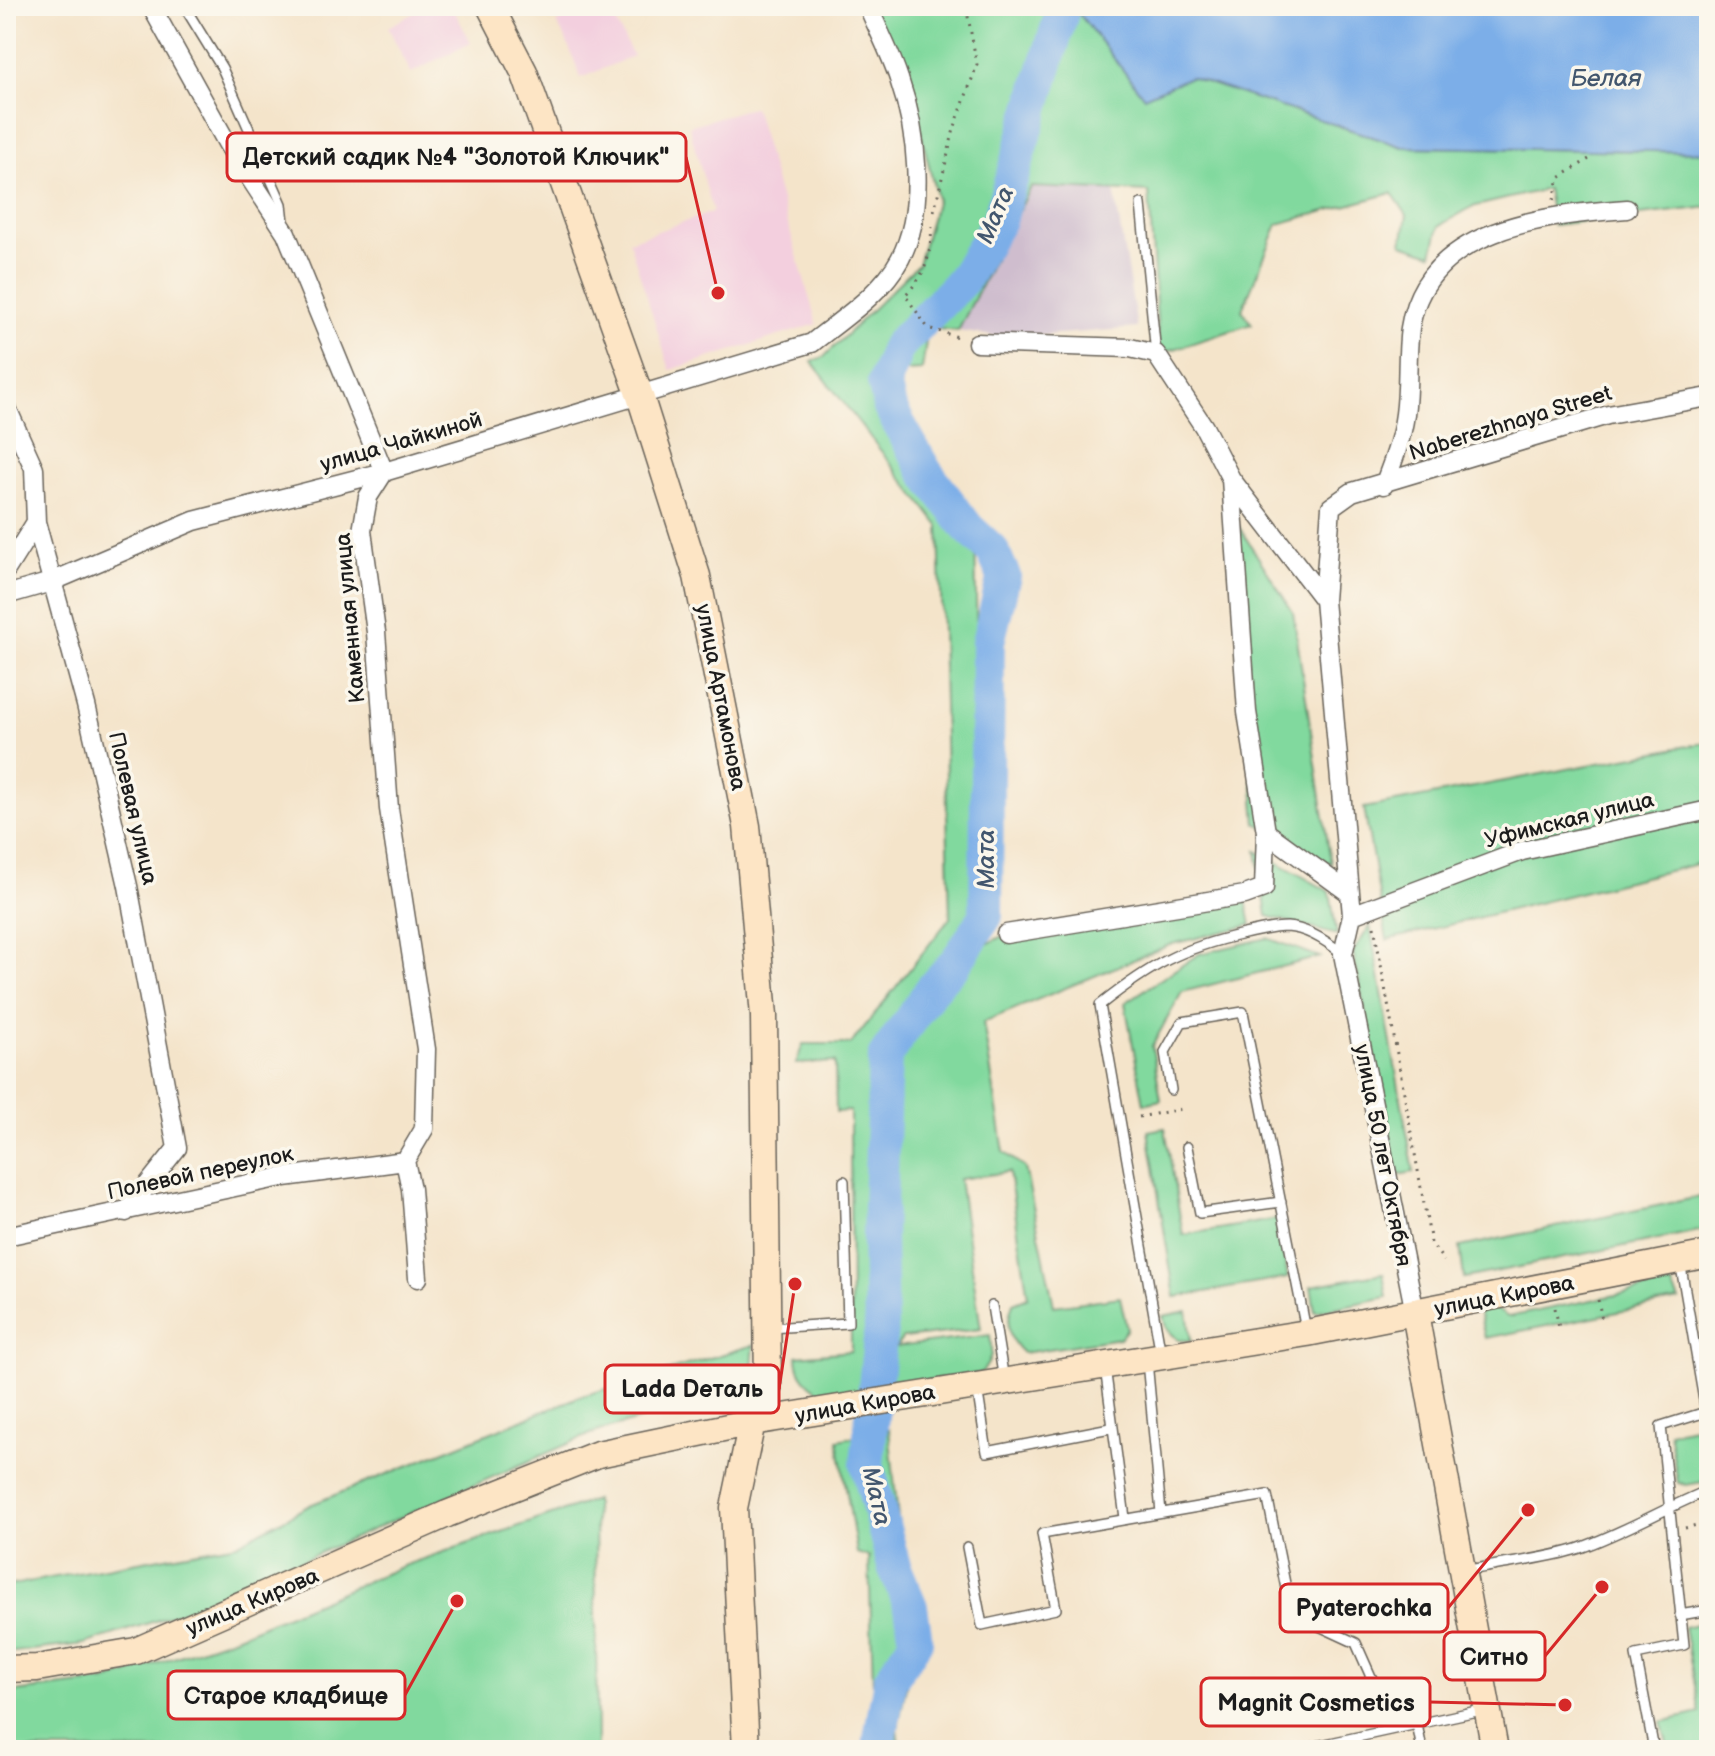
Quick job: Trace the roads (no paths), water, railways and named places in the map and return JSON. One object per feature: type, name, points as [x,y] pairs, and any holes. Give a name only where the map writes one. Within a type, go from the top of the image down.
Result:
[{"type":"main road","name":"улица Артамонова","points":[[490,6],[524,72],[640,396],[697,576],[747,826],[764,1016],[768,1390],[752,1422],[734,1508],[746,1750]]},
{"type":"main road","name":"улица Кирова","points":[[6,1669],[37,1668],[136,1651],[447,1514],[598,1454],[752,1422],[910,1395],[1307,1333],[1709,1254]]},
{"type":"main road","name":"улица 50 лет Октября","points":[[1415,1313],[1495,1750]]},
{"type":"street","points":[[151,6],[227,143],[286,233],[384,472]]},
{"type":"street","name":"улица Чайкиной","points":[[6,595],[51,582],[194,521],[384,472],[812,343],[868,298],[900,260],[913,222],[915,170],[912,131],[900,79],[868,6]]},
{"type":"street","points":[[1384,485],[1405,415],[1410,326],[1426,286],[1463,245],[1550,215],[1627,209]]},
{"type":"street","points":[[977,343],[1130,348],[1156,354],[1204,427],[1231,479],[1324,600]]},
{"type":"street","name":"Naberezhnaya Street","points":[[1331,507],[1352,492],[1384,485],[1608,415],[1709,397]]},
{"type":"street","name":"Полевая улица","points":[[6,406],[34,468],[36,522],[86,705],[128,886],[177,1148],[126,1212]]},
{"type":"street","name":"Каменная улица","points":[[384,472],[368,497],[362,531],[376,632],[389,809],[426,1049],[424,1129],[405,1161]]},
{"type":"street","points":[[1006,934],[1245,895],[1264,888],[1266,832],[1247,712],[1231,479]]},
{"type":"street","name":"улица 50 лет Октября","points":[[1331,507],[1324,600],[1352,915],[1343,954],[1415,1313]]},
{"type":"street","points":[[6,570],[36,522]]},
{"type":"street","name":"Уфимская улица","points":[[1352,915],[1522,851],[1709,810]]},
{"type":"street","points":[[1266,832],[1348,892]]},
{"type":"street","points":[[405,1161],[411,1189],[418,1278]]},
{"type":"street","name":"Полевой переулок","points":[[6,1236],[277,1178],[405,1161]]},
{"type":"lane","points":[[184,6],[222,68],[282,204],[286,233]]},
{"type":"lane","points":[[1141,204],[1156,354]]},
{"type":"lane","points":[[1161,1513],[1154,1356],[1100,1005],[1148,967],[1201,943],[1289,927],[1327,942],[1343,954]]},
{"type":"lane","points":[[1171,1090],[1165,1052],[1182,1022],[1243,1012],[1307,1333]]},
{"type":"lane","points":[[1187,1147],[1200,1213],[1281,1202]]},
{"type":"lane","points":[[767,1328],[848,1323],[844,1181]]},
{"type":"lane","points":[[1654,1750],[1636,1655],[1684,1645],[1669,1532],[1661,1426],[1707,1412],[1680,1260]]},
{"type":"lane","points":[[992,1306],[1004,1380]]},
{"type":"lane","points":[[1104,1364],[1110,1428],[1125,1518]]},
{"type":"lane","points":[[977,1384],[987,1452],[1110,1428]]},
{"type":"lane","points":[[1461,1571],[1577,1549],[1643,1523],[1668,1507],[1709,1490]]},
{"type":"lane","points":[[967,1547],[982,1625],[1056,1609],[1042,1534],[1267,1495],[1291,1613],[1356,1643],[1380,1697],[1402,1727]]},
{"type":"lane","points":[[1680,1615],[1709,1610]]},
{"type":"lane","points":[[1298,1750],[1488,1709]]},
{"type":"lane","points":[[1417,1724],[1422,1750]]},
{"type":"water","name":"Белая","points":[[1073,6],[1709,6],[1709,152],[1403,147],[1190,77],[1144,97]]},
{"type":"waterway","name":"Мата","points":[[878,1750],[890,1680],[916,1641],[911,1607],[894,1566],[867,1464],[881,1329],[879,1238],[885,1056],[933,987],[956,962],[986,916],[988,642],[1004,576],[992,550],[968,528],[926,472],[890,408],[884,382],[898,346],[963,280],[999,220],[1064,6]]},
{"type":"waterway","points":[[1702,145],[1709,162]]},
{"type":"place","name":"Детский садик №4 \"Золотой Ключик\"","points":[[718,293]]},
{"type":"place","name":"Lada Dеталь","points":[[795,1284]]},
{"type":"place","name":"Pyaterochka","points":[[1528,1510]]},
{"type":"place","name":"Ситно","points":[[1602,1587]]},
{"type":"place","name":"Старое кладбище","points":[[457,1601]]},
{"type":"place","name":"Magnit Cosmetics","points":[[1565,1705]]}]
